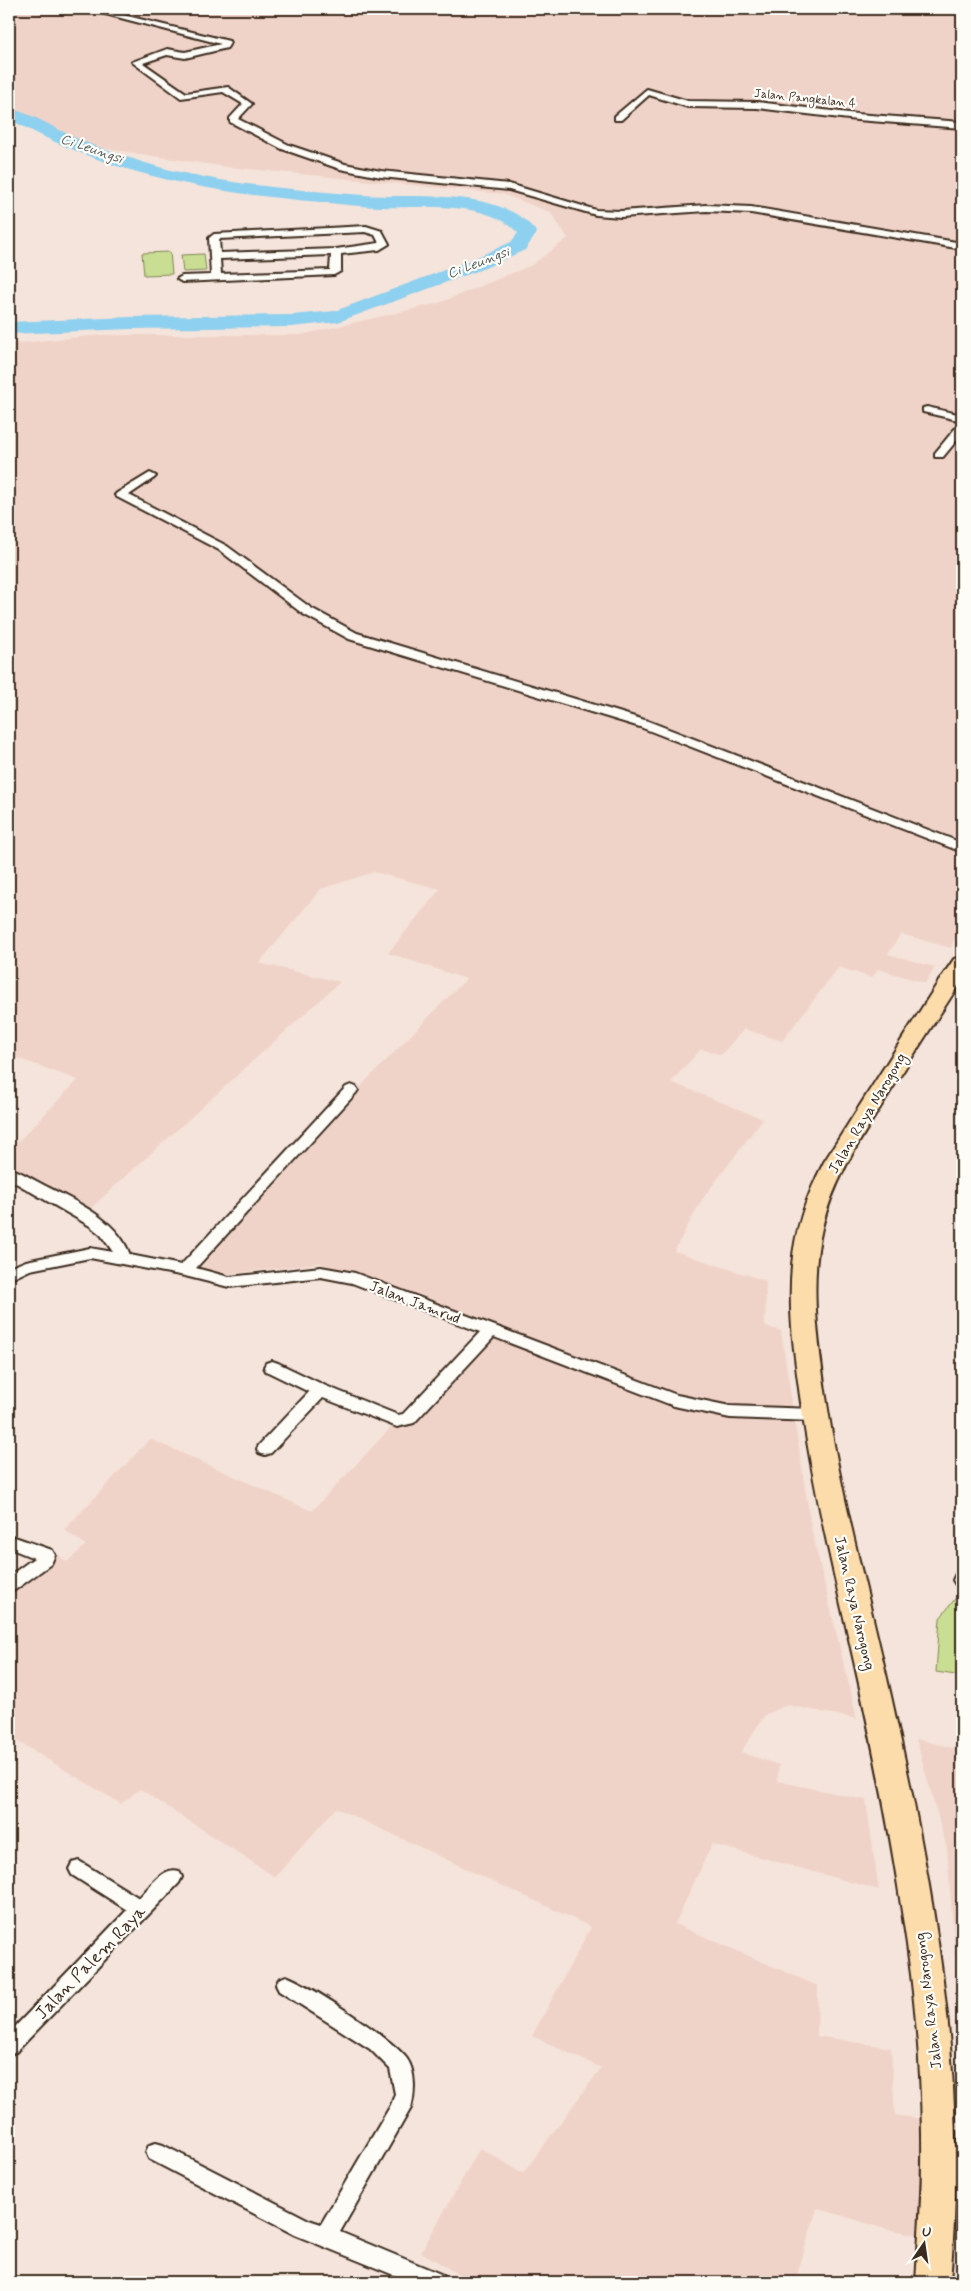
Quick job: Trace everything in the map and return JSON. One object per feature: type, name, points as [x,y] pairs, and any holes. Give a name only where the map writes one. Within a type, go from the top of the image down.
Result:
[{"type":"main road","name":"Jalan Raya Narogong","points":[[933,2282],[938,2196],[938,2104],[937,2068],[927,1968],[880,1716],[833,1511],[815,1415],[802,1314],[804,1263],[810,1226],[823,1187],[838,1156],[912,1038],[962,964]]},
{"type":"street","points":[[90,9],[226,43],[224,46],[185,55],[167,52],[136,62],[184,96],[190,97],[218,89],[225,89],[248,104],[232,120],[248,131],[277,144],[343,166],[381,174],[463,180],[509,187],[598,213],[627,214],[720,208],[751,210],[962,246]]},
{"type":"street","name":"Jalan Pangkalan 4","points":[[618,118],[647,92],[688,104],[757,105],[857,117],[962,124]]},
{"type":"street","points":[[216,256],[336,252],[379,247],[384,244],[379,233],[366,229],[217,236],[214,238],[216,277]]},
{"type":"street","points":[[182,279],[331,273],[336,271],[336,252]]},
{"type":"street","points":[[927,410],[962,418]]},
{"type":"street","points":[[939,455],[962,427]]},
{"type":"street","points":[[150,476],[121,495],[223,548],[306,611],[353,636],[644,724],[962,848]]},
{"type":"street","points":[[185,1271],[351,1090]]},
{"type":"street","points":[[9,1173],[82,1214],[106,1230],[116,1241],[123,1258]]},
{"type":"street","name":"Jalan Jamrud","points":[[9,1275],[26,1266],[83,1253],[96,1253],[123,1258],[229,1282],[307,1273],[336,1273],[355,1278],[674,1400],[730,1412],[815,1415]]},
{"type":"street","points":[[272,1367],[320,1390],[397,1421],[402,1421],[408,1419],[491,1330]]},
{"type":"street","points":[[265,1449],[320,1390]]},
{"type":"street","points":[[9,1541],[46,1555],[46,1559],[9,1585]]},
{"type":"street","points":[[79,1869],[141,1909]]},
{"type":"street","name":"Jalan Palem Raya","points":[[9,2046],[172,1877]]},
{"type":"street","points":[[286,1985],[377,2043],[400,2065],[405,2094],[401,2108],[326,2236]]},
{"type":"street","points":[[156,2152],[302,2228],[326,2236],[435,2282]]},
{"type":"shaded area","points":[[9,9],[962,9],[962,937],[956,935],[951,948],[901,934],[888,954],[935,967],[925,983],[878,969],[872,978],[839,967],[782,1041],[744,1029],[721,1055],[701,1049],[671,1082],[763,1119],[703,1198],[674,1251],[766,1281],[765,1326],[781,1331],[811,1527],[857,1719],[787,1705],[765,1715],[741,1752],[779,1765],[777,1781],[866,1800],[879,1890],[712,1844],[675,1924],[818,1986],[817,2036],[891,2048],[895,2115],[962,2125],[962,2242],[885,2229],[817,2208],[795,2282],[471,2282],[421,2252],[480,2148],[523,2173],[601,2068],[532,2036],[591,1927],[336,1808],[275,1877],[140,1789],[121,1804],[9,1736],[9,1655],[12,1651],[9,1648],[9,1589],[58,1555],[67,1562],[86,1545],[64,1530],[150,1439],[312,1511],[484,1329],[417,1300],[320,1263],[213,1276],[192,1258],[466,979],[388,953],[440,889],[374,872],[321,889],[259,963],[340,982],[91,1208],[9,1168],[9,1151],[78,1080],[9,1055],[9,344],[100,335],[300,335],[439,303],[532,265],[568,238],[550,212],[502,194],[227,167],[74,144],[9,113]]},
{"type":"shaded area","points":[[916,1739],[962,1750],[962,2013],[959,2013],[947,1849]]},
{"type":"green space","points":[[170,252],[172,274],[144,275],[142,253]]},
{"type":"green space","points":[[204,254],[206,271],[183,272],[181,255]]},
{"type":"green space","points":[[962,1590],[962,1676],[936,1672],[940,1618]]},
{"type":"waterway","name":"Ci Leungsi","points":[[9,113],[74,144],[137,166],[190,180],[273,193],[381,202],[441,201],[473,205],[515,219],[528,233],[518,246],[478,264],[338,316],[292,321],[131,323],[9,328]]}]
